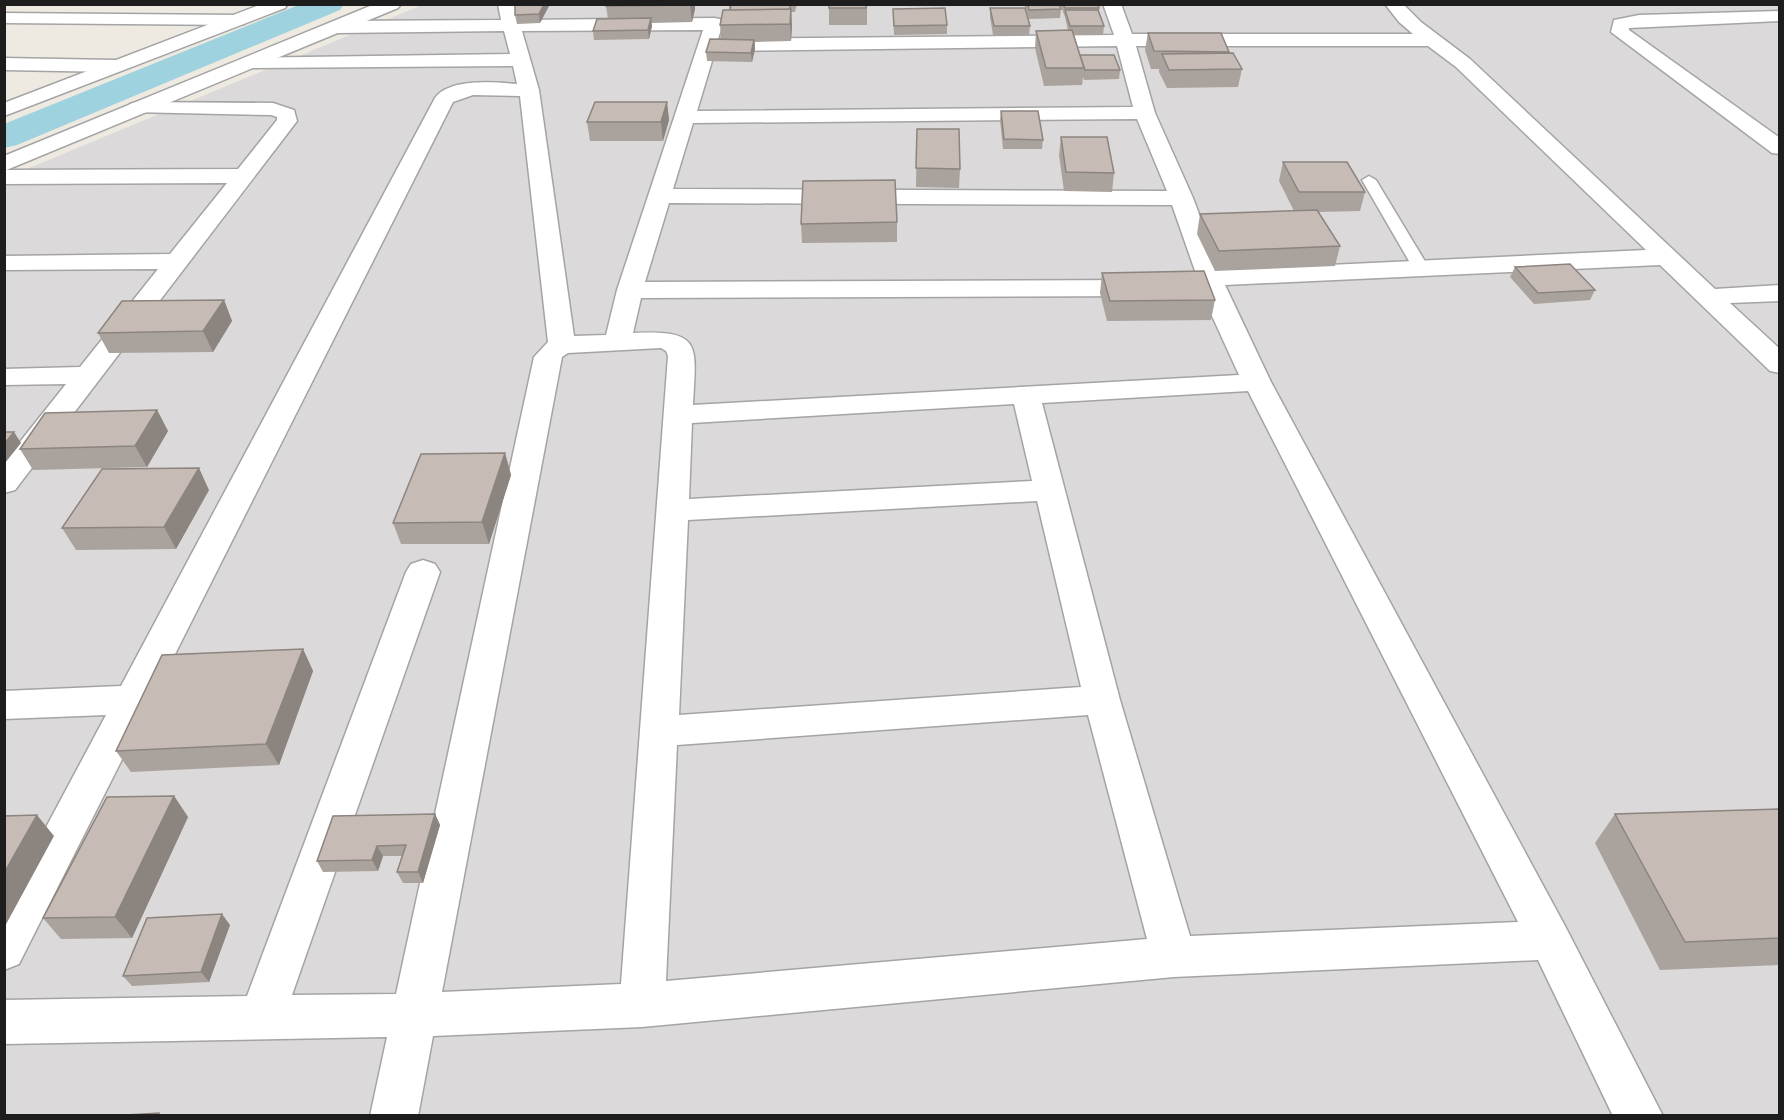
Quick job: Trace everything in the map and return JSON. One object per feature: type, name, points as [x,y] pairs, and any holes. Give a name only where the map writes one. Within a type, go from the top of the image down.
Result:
[{"type":"street","points":[[4,110],[279,4]]},
{"type":"street","points":[[4,164],[392,4]]},
{"type":"street","points":[[506,4],[529,90],[562,345]]},
{"type":"street","points":[[1112,4],[1125,40],[1145,112],[1181,198],[1195,285],[1257,382],[1550,940],[1639,1116]]},
{"type":"street","points":[[1394,4],[1397,10],[1463,63],[1779,365]]},
{"type":"street","points":[[1779,16],[1639,20],[1620,24],[1620,32],[1779,148]]},
{"type":"street","points":[[4,18],[238,20]]},
{"type":"street","points":[[338,27],[714,25],[1125,40],[1433,40]]},
{"type":"street","points":[[618,341],[630,290],[714,25]]},
{"type":"street","points":[[252,62],[521,60]]},
{"type":"street","points":[[4,64],[116,66]]},
{"type":"street","points":[[4,950],[445,99],[453,92],[467,89],[529,90]]},
{"type":"street","points":[[4,483],[287,121],[287,114],[273,109],[137,108]]},
{"type":"street","points":[[685,117],[1145,112]]},
{"type":"street","points":[[4,177],[242,176]]},
{"type":"street","points":[[660,196],[1181,198]]},
{"type":"street","points":[[630,290],[1195,285],[1421,268],[1664,257]]},
{"type":"street","points":[[4,263],[176,261]]},
{"type":"street","points":[[1707,297],[1779,292]]},
{"type":"street","points":[[394,1116],[548,357],[553,350],[562,345],[665,340],[678,346],[682,356],[642,1005]]},
{"type":"street","points":[[4,377],[88,375]]},
{"type":"street","points":[[677,414],[1257,382]]},
{"type":"street","points":[[1026,395],[1102,700],[1174,957]]},
{"type":"street","points":[[671,510],[1050,490]]},
{"type":"street","points":[[261,1017],[423,572]]},
{"type":"street","points":[[4,705],[135,700]]},
{"type":"street","points":[[658,731],[1102,700]]},
{"type":"street","points":[[4,1022],[415,1015],[642,1005],[1174,957],[1550,940]]},
{"type":"lane","points":[[1369,180],[1421,268]]},
{"type":"shaded area","points":[[422,5],[1779,5],[1779,1115],[5,1116],[5,178]]},
{"type":"building","points":[[515,4],[544,4],[539,14],[515,15]]},
{"type":"building","points":[[607,4],[690,4],[690,5],[606,6]]},
{"type":"building","points":[[790,4],[790,9],[730,10],[731,5]]},
{"type":"building","points":[[829,4],[867,4],[866,8],[829,8]]},
{"type":"building","points":[[1028,4],[1059,4],[1061,9],[1029,10]]},
{"type":"building","points":[[1063,4],[1098,4],[1099,8],[1065,8]]},
{"type":"building","points":[[945,8],[947,25],[894,26],[893,9]]},
{"type":"building","points":[[990,8],[1025,8],[1030,26],[994,26]]},
{"type":"building","points":[[791,9],[790,24],[720,25],[723,10]]},
{"type":"building","points":[[1065,10],[1098,10],[1104,26],[1070,26]]},
{"type":"building","points":[[651,18],[648,30],[593,31],[597,19]]},
{"type":"building","points":[[1072,30],[1084,68],[1046,68],[1036,31]]},
{"type":"building","points":[[1148,33],[1221,33],[1229,52],[1154,51]]},
{"type":"building","points":[[710,39],[754,40],[751,53],[706,52]]},
{"type":"building","points":[[1233,53],[1242,69],[1169,70],[1162,54]]},
{"type":"building","points":[[1080,55],[1114,55],[1120,70],[1085,70]]},
{"type":"building","points":[[595,102],[667,102],[661,122],[587,122]]},
{"type":"building","points":[[1001,111],[1038,111],[1043,140],[1004,139]]},
{"type":"building","points":[[917,129],[959,129],[960,169],[916,168]]},
{"type":"building","points":[[1061,137],[1107,137],[1114,173],[1066,172]]},
{"type":"building","points":[[1283,162],[1347,162],[1365,192],[1299,192]]},
{"type":"building","points":[[895,180],[897,222],[801,224],[803,181]]},
{"type":"building","points":[[1317,210],[1340,246],[1219,251],[1200,214]]},
{"type":"building","points":[[1570,264],[1595,290],[1538,293],[1515,267]]},
{"type":"building","points":[[1204,271],[1215,300],[1110,301],[1102,273]]},
{"type":"building","points":[[224,300],[203,331],[98,333],[122,301]]},
{"type":"building","points":[[157,410],[135,446],[20,449],[45,413]]},
{"type":"building","points":[[4,432],[14,432],[4,444]]},
{"type":"building","points":[[505,453],[482,522],[393,523],[421,454]]},
{"type":"building","points":[[199,468],[164,527],[62,528],[102,469]]},
{"type":"building","points":[[303,649],[266,744],[116,751],[162,655]]},
{"type":"building","points":[[174,796],[115,917],[43,918],[107,797]]},
{"type":"building","points":[[1779,809],[1779,938],[1685,942],[1615,814]]},
{"type":"building","points":[[435,814],[418,872],[397,872],[406,845],[377,846],[372,860],[317,861],[333,816]]},
{"type":"building","points":[[37,815],[4,873],[4,816]]},
{"type":"building","points":[[222,914],[201,972],[123,976],[147,918]]},
{"type":"building","points":[[159,1113],[158,1116],[109,1116]]},
{"type":"waterway","points":[[4,137],[329,4]]}]
